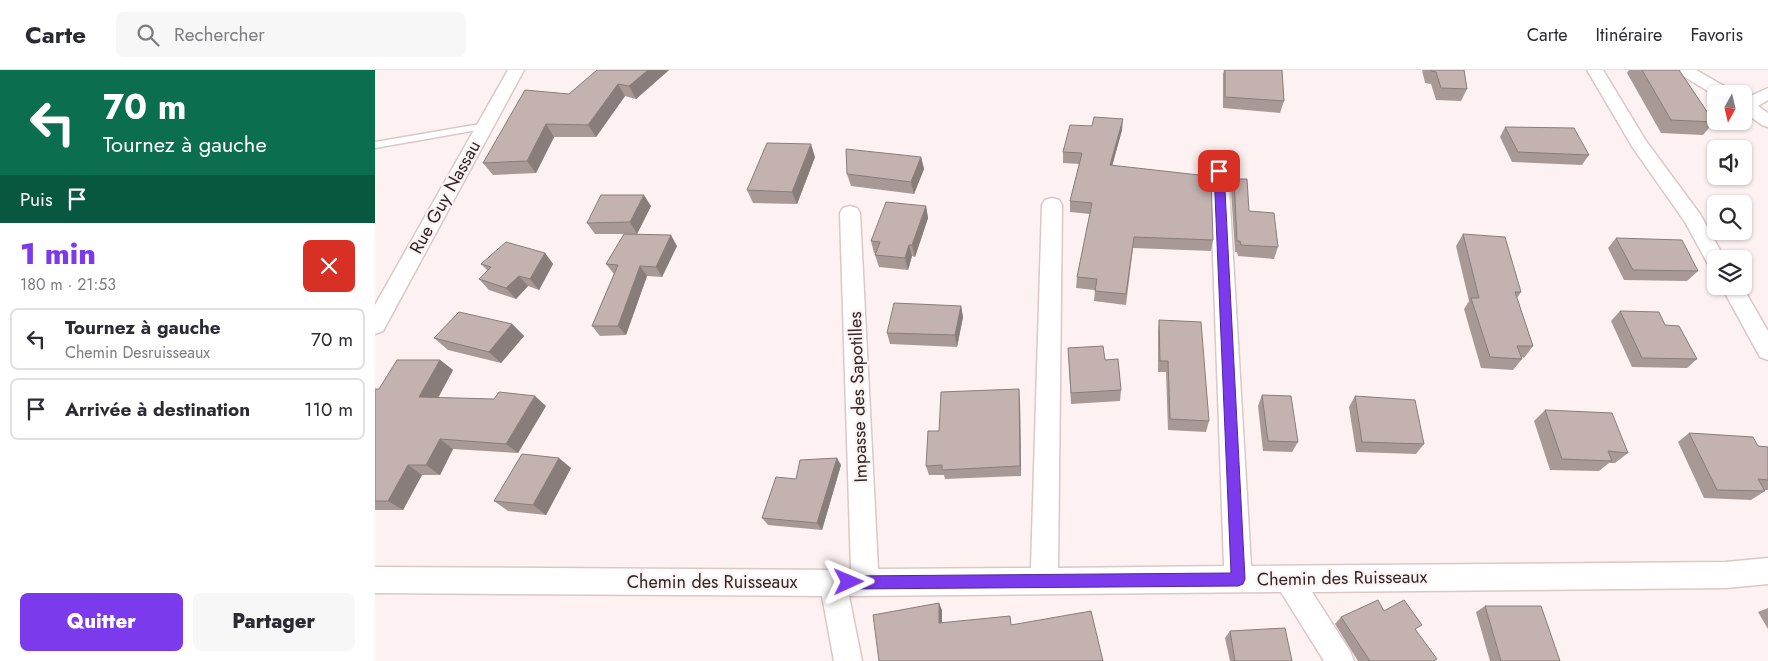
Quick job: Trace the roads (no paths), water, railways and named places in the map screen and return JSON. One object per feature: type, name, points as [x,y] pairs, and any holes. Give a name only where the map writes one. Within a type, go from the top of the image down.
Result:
[{"type":"street","name":"Rue Guy Nassau","points":[[375,325],[516,70]]},
{"type":"street","points":[[1595,70],[1639,144],[1693,219],[1710,250]]},
{"type":"street","points":[[1684,70],[1710,85]]},
{"type":"street","points":[[1753,101],[1768,94]]},
{"type":"street","points":[[1753,111],[1768,121]]},
{"type":"street","points":[[1219,171],[1238,579]]},
{"type":"street","points":[[1044,581],[1052,205]]},
{"type":"street","name":"Impasse des Sapotilles","points":[[850,213],[865,582]]},
{"type":"street","points":[[1736,295],[1768,351]]},
{"type":"street","name":"Chemin des Ruisseaux","points":[[375,580],[833,583],[1726,575],[1768,571]]},
{"type":"street","points":[[1288,579],[1340,661]]},
{"type":"street","points":[[833,583],[848,661]]},
{"type":"lane","points":[[375,145],[486,126]]}]
